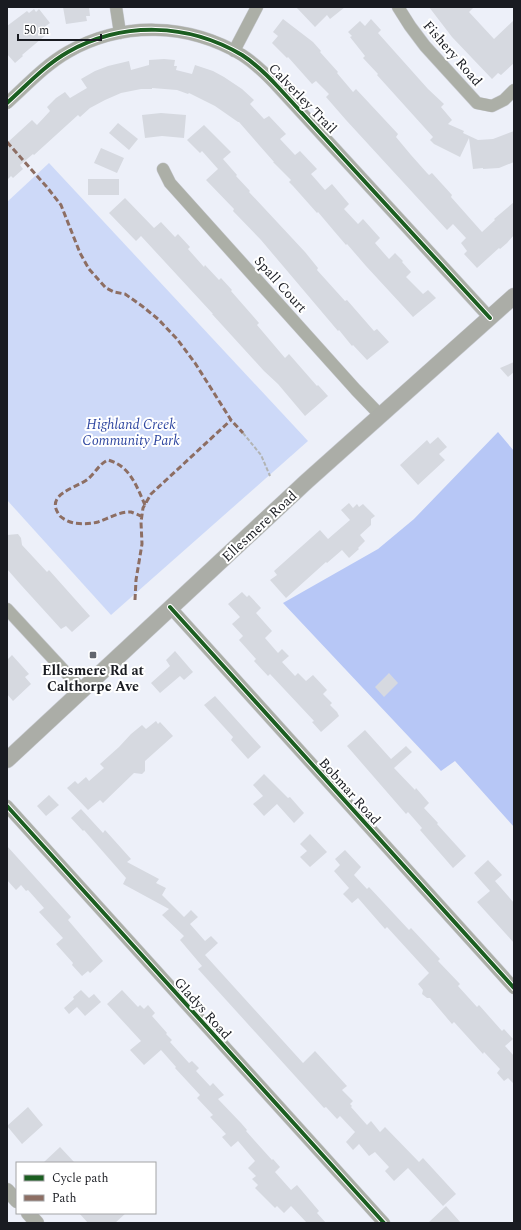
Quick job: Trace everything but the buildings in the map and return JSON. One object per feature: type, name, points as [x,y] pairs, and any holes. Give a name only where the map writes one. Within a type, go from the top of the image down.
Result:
[{"type":"main road","name":"Ellesmere Road","points":[[7,760],[307,481],[514,296]]},
{"type":"street","points":[[116,7],[120,33]]},
{"type":"street","points":[[234,51],[257,7]]},
{"type":"street","name":"Fishery Road","points":[[398,7],[425,46],[477,103],[492,106],[504,100],[514,90]]},
{"type":"street","name":"Calverley Trail","points":[[7,103],[50,64],[67,53],[106,36],[138,30],[163,30],[212,41],[244,56],[279,88],[490,318]]},
{"type":"street","name":"Spall Court","points":[[164,169],[170,182],[381,416]]},
{"type":"street","name":"Bobmar Road","points":[[170,608],[514,988]]},
{"type":"street","points":[[7,609],[82,690]]},
{"type":"street","name":"Gladys Road","points":[[7,806],[384,1223]]},
{"type":"street","points":[[7,1190],[16,1200]]},
{"type":"street","points":[[29,1214],[37,1223]]},
{"type":"path","points":[[243,433],[261,455],[270,476]]},
{"type":"green space","name":"Highland Creek Community Park","points":[[49,163],[308,441],[111,615],[7,500],[7,202]]},
{"type":"shaded area","points":[[498,432],[514,451],[514,827],[455,761],[441,771],[283,603],[378,549],[414,519]]},
{"type":"marked path","points":[[7,142],[61,205],[80,253],[89,269],[106,288],[114,292],[125,294],[142,306],[158,319],[177,339],[195,363],[231,420],[243,433]]},
{"type":"marked path","points":[[135,600],[136,580],[142,544],[141,522],[143,508],[151,494],[231,420]]},
{"type":"marked path","points":[[142,517],[131,512],[127,512],[95,523],[74,523],[60,516],[56,508],[56,502],[58,497],[88,479],[108,460],[116,463],[127,472],[135,484],[145,505]]},
{"type":"cycle path","points":[[7,103],[44,69],[60,57],[89,42],[111,35],[133,31],[155,30],[178,32],[221,44],[242,55],[271,79],[490,318]]},
{"type":"cycle path","points":[[170,607],[514,988]]},
{"type":"cycle path","points":[[7,806],[384,1223]]},
{"type":"place","name":"Ellesmere Rd at Calthorpe Ave","points":[[93,655]]}]
